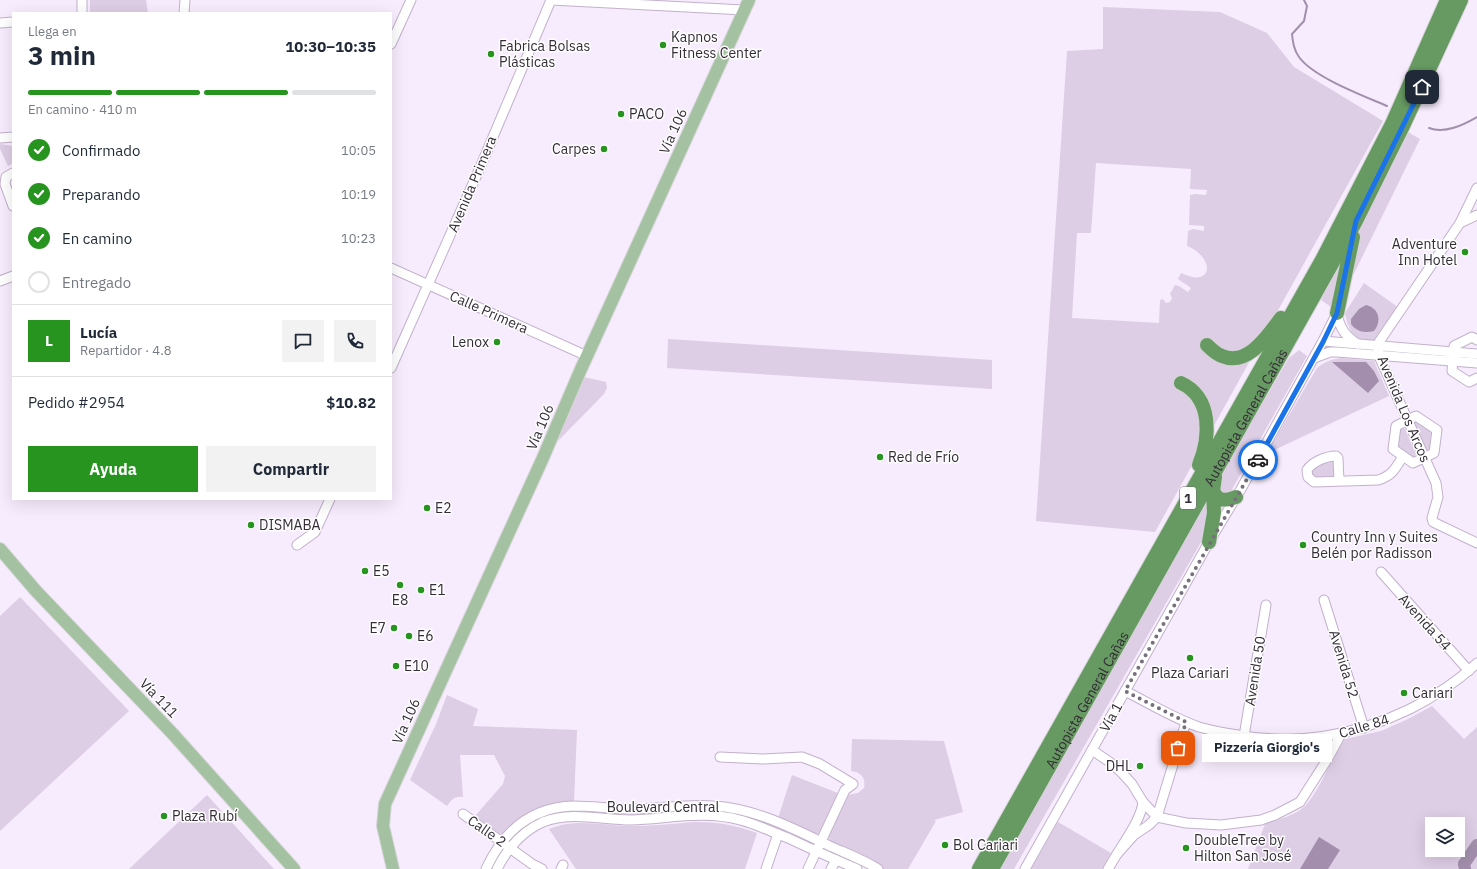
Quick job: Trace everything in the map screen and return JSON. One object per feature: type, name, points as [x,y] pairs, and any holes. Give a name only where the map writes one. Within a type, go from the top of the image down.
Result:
[{"type":"highway","name":"Autopista General Cañas","points":[[980,869],[1322,260],[1392,124],[1447,0]]},
{"type":"highway","name":"Autopista General Cañas","points":[[992,869],[1356,221],[1405,122],[1460,0]]},
{"type":"highway","points":[[1207,345],[1220,355],[1227,358],[1233,358],[1251,352],[1268,335],[1296,298],[1392,124]]},
{"type":"highway","points":[[1337,313],[1356,221]]},
{"type":"highway","points":[[1077,697],[1137,577],[1183,496],[1204,452],[1207,424],[1204,410],[1194,392],[1189,387],[1181,383]]},
{"type":"highway","points":[[1209,542],[1214,513],[1213,491],[1216,470]]},
{"type":"highway","points":[[1213,491],[1215,495],[1222,500],[1236,497]]},
{"type":"main road","name":"Vía 106","points":[[393,869],[383,826],[385,804],[542,460],[587,356],[746,5]]},
{"type":"main road","name":"Vía 111","points":[[0,549],[36,591],[172,733],[294,869]]},
{"type":"street","points":[[82,0],[82,12]]},
{"type":"street","points":[[184,12],[185,0]]},
{"type":"street","points":[[392,42],[411,0]]},
{"type":"street","points":[[551,0],[746,5]]},
{"type":"street","name":"Avenida Primera","points":[[392,366],[551,0]]},
{"type":"street","points":[[1428,43],[1443,0]]},
{"type":"street","points":[[0,23],[12,22]]},
{"type":"street","points":[[0,138],[12,137]]},
{"type":"street","points":[[12,173],[6,176],[5,184],[12,203]]},
{"type":"street","name":"Avenida Los Arcos","points":[[1477,188],[1460,223],[1379,342],[1378,350],[1436,483],[1438,498],[1432,518],[1433,522],[1477,543]]},
{"type":"street","points":[[1460,223],[1477,215]]},
{"type":"street","name":"Calle Primera","points":[[392,268],[587,356]]},
{"type":"street","points":[[0,281],[12,276]]},
{"type":"street","points":[[1337,313],[1346,335],[1360,345]]},
{"type":"street","name":"Vía 1","points":[[1025,869],[1209,542],[1241,489],[1323,342],[1337,313]]},
{"type":"street","points":[[1477,340],[1472,337],[1454,346],[1452,371],[1469,382],[1477,378]]},
{"type":"street","points":[[1323,342],[1360,345],[1378,350]]},
{"type":"street","points":[[1314,358],[1330,352],[1378,350],[1453,356],[1477,354]]},
{"type":"street","points":[[1453,356],[1477,363]]},
{"type":"street","points":[[1416,416],[1437,430],[1434,453],[1413,463],[1393,449],[1396,426],[1408,420],[1416,416]]},
{"type":"street","points":[[1339,481],[1378,480],[1386,478],[1392,474],[1403,456]]},
{"type":"street","points":[[297,545],[315,532],[330,500]]},
{"type":"street","name":"Avenida 54","points":[[1381,572],[1468,671]]},
{"type":"street","name":"Avenida 52","points":[[1324,600],[1364,728]]},
{"type":"street","name":"Avenida 50","points":[[1244,736],[1266,605]]},
{"type":"street","name":"Calle 84","points":[[1125,691],[1186,722],[1207,729],[1264,739],[1291,740],[1319,738],[1364,728],[1395,716],[1432,698],[1454,683],[1477,663]]},
{"type":"street","points":[[1117,854],[1134,835],[1149,825],[1157,817],[1186,722]]},
{"type":"street","points":[[1092,750],[1111,763],[1122,773],[1132,784],[1143,802],[1157,817],[1186,823],[1221,825],[1261,820],[1275,815],[1300,802],[1328,758],[1341,734]]},
{"type":"street","points":[[720,757],[763,759],[802,757],[820,764],[853,784],[845,790],[808,869]]},
{"type":"street","points":[[1108,869],[1138,818],[1142,810],[1143,802]]},
{"type":"street","name":"Boulevard Central","points":[[486,869],[501,842],[527,819],[549,810],[574,806],[695,810],[717,816],[738,819],[757,825],[857,869]]},
{"type":"street","name":"Boulevard Central","points":[[497,869],[511,848],[522,836],[542,823],[563,817],[580,816],[629,820],[720,806],[753,813],[821,842],[878,869]]},
{"type":"street","name":"Calle 2","points":[[463,814],[532,864],[542,869]]},
{"type":"street","points":[[766,869],[778,834]]},
{"type":"street","points":[[831,869],[836,860]]},
{"type":"shaded area","points":[[90,0],[146,0],[148,12],[90,12]]},
{"type":"shaded area","points":[[1103,7],[1220,12],[1267,33],[1294,67],[1383,121],[1155,532],[1036,521],[1067,51],[1103,49]],"holes":[[[1096,163],[1191,169],[1190,189],[1207,190],[1206,195],[1190,195],[1189,225],[1204,226],[1204,231],[1193,229],[1188,231],[1187,246],[1203,257],[1207,270],[1205,274],[1200,277],[1192,277],[1181,273],[1178,279],[1191,288],[1188,292],[1175,285],[1170,294],[1172,298],[1170,302],[1166,303],[1163,299],[1160,300],[1159,323],[1072,318],[1077,233],[1091,233]]]},
{"type":"shaded area","points":[[1406,131],[1420,139],[1343,296],[1362,218]]},
{"type":"shaded area","points":[[0,144],[12,146],[12,164],[8,166],[0,149]]},
{"type":"shaded area","points":[[1348,250],[1334,309],[1321,300]]},
{"type":"shaded area","points":[[1364,283],[1399,308],[1381,335],[1375,340],[1369,342],[1363,342],[1354,335],[1348,324],[1345,313]]},
{"type":"shaded area","points":[[1366,305],[1374,309],[1378,315],[1378,323],[1374,331],[1361,331],[1356,329],[1351,324],[1351,319],[1359,309]]},
{"type":"shaded area","points":[[668,339],[992,360],[992,389],[667,368]]},
{"type":"shaded area","points":[[1299,350],[1307,356],[1230,493],[1217,494],[1219,477],[1289,358]]},
{"type":"shaded area","points":[[1341,358],[1374,361],[1389,396],[1266,454],[1317,368],[1328,361]]},
{"type":"shaded area","points":[[1332,362],[1366,362],[1374,371],[1379,381],[1368,393]]},
{"type":"shaded area","points":[[584,377],[606,382],[607,388],[604,394],[554,445]]},
{"type":"shaded area","points":[[1415,421],[1431,432],[1430,448],[1428,450],[1425,450],[1413,425]]},
{"type":"shaded area","points":[[1399,429],[1405,429],[1416,454],[1414,457],[1410,457],[1398,448]]},
{"type":"shaded area","points":[[1335,460],[1335,479],[1314,479],[1311,476],[1312,467]]},
{"type":"shaded area","points":[[1210,491],[1208,530],[1014,869],[995,869]]},
{"type":"shaded area","points":[[20,597],[129,711],[0,831],[0,616]]},
{"type":"shaded area","points":[[447,695],[478,709],[473,726],[577,730],[574,802],[551,805],[523,816],[506,831],[500,834],[475,816],[503,784],[505,776],[494,755],[460,755],[463,797],[454,798],[447,806],[410,780],[436,724]]},
{"type":"shaded area","points":[[1432,706],[1464,739],[1477,727],[1477,869],[1248,869],[1265,824],[1292,815],[1306,805],[1318,788],[1341,740],[1381,731]]},
{"type":"shaded area","points":[[852,739],[944,741],[963,812],[934,820],[936,821],[908,869],[883,869],[830,842],[829,834],[847,795],[858,793],[864,788],[862,776],[851,771]]},
{"type":"shaded area","points":[[792,775],[838,793],[821,832],[815,835],[778,818]]},
{"type":"shaded area","points":[[207,795],[274,869],[129,869]]},
{"type":"shaded area","points":[[694,822],[726,824],[757,833],[745,869],[576,869],[549,829],[578,823],[629,826]]},
{"type":"shaded area","points":[[1058,822],[1111,853],[1102,869],[1031,869]]},
{"type":"shaded area","points":[[1319,837],[1340,850],[1328,869],[1300,869]]},
{"type":"waterway","points":[[1304,0],[1307,6],[1304,21],[1292,34],[1294,46],[1299,57],[1315,72],[1327,79],[1387,106]]},
{"type":"waterway","points":[[1429,128],[1435,130],[1454,128],[1477,117]]},
{"type":"waterway","points":[[1465,869],[1464,864],[1477,845]]},
{"type":"way so far","points":[[1178,748],[1186,722],[1125,691],[1209,542],[1258,460]]},
{"type":"place","name":"Kapnos Fitness Center","points":[[663,45]]},
{"type":"place","name":"Fabrica Bolsas Plásticas","points":[[491,54]]},
{"type":"place","name":"PACO","points":[[621,114]]},
{"type":"place","name":"Carpes","points":[[604,149]]},
{"type":"place","name":"Adventure Inn Hotel","points":[[1465,252]]},
{"type":"place","name":"Lenox","points":[[497,342]]},
{"type":"place","name":"Red de Frío","points":[[880,457]]},
{"type":"place","name":"E2","points":[[427,508]]},
{"type":"place","name":"DISMABA","points":[[251,525]]},
{"type":"place","name":"Country Inn y Suites Belén por Radisson","points":[[1303,545]]},
{"type":"place","name":"E5","points":[[365,571]]},
{"type":"place","name":"E8","points":[[400,585]]},
{"type":"place","name":"E1","points":[[421,590]]},
{"type":"place","name":"E7","points":[[394,628]]},
{"type":"place","name":"E6","points":[[409,636]]},
{"type":"place","name":"Plaza Cariari","points":[[1190,658]]},
{"type":"place","name":"E10","points":[[396,666]]},
{"type":"place","name":"Cariari","points":[[1404,693]]},
{"type":"place","name":"Pizzería Giorgio's","points":[[1178,748]]},
{"type":"place","name":"DHL","points":[[1140,766]]},
{"type":"place","name":"Plaza Rubí","points":[[164,816]]},
{"type":"place","name":"Bol Cariari","points":[[945,845]]},
{"type":"place","name":"DoubleTree by Hilton San José","points":[[1186,848]]},
{"type":"route","points":[[1258,460],[1323,342],[1337,313],[1356,221],[1422,87]]}]
